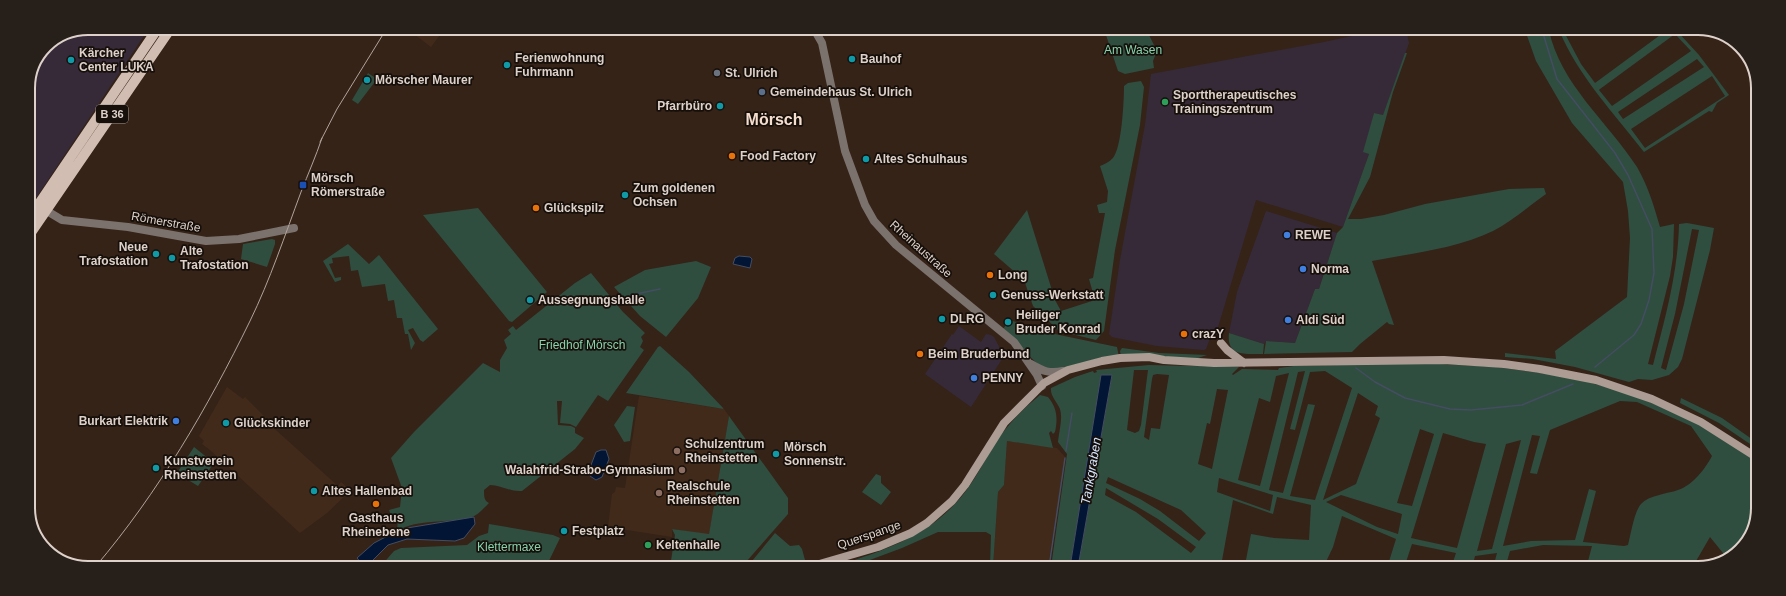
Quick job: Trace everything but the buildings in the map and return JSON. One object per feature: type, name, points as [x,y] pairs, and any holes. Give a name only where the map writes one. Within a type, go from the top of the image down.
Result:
[{"type":"main road","name":"B 36","points":[[35,222],[42,208],[153,35]]},
{"type":"main road","name":"B 36","points":[[35,214],[42,208],[166,35]]},
{"type":"main road","points":[[1221,343],[1227,350],[1244,363]]},
{"type":"main road","name":"Querspange","points":[[830,561],[878,547],[911,533],[927,523],[952,501],[965,485],[1004,423],[1023,402],[1044,383],[1068,370],[1102,361],[1120,358],[1149,357],[1164,360]]},
{"type":"main road","points":[[1042,386],[1050,385],[1085,370],[1102,366],[1164,360],[1244,363],[1444,360],[1504,364],[1572,374],[1623,388],[1672,408],[1707,425],[1751,454]]},
{"type":"street","name":"Rheinaustraße","points":[[817,35],[822,43],[845,152],[865,204],[874,221],[896,245],[1014,342],[1030,364],[1042,386]]},
{"type":"street","name":"Römerstraße","points":[[42,208],[62,220],[128,227],[206,241],[239,239],[294,228]]},
{"type":"street","points":[[1030,364],[1044,372],[1052,374],[1068,370]]},
{"type":"shaded area","points":[[144,35],[35,199],[35,88],[39,67],[44,58],[50,50],[58,44],[77,36]]},
{"type":"shaded area","points":[[415,35],[440,35],[431,47]]},
{"type":"shaded area","points":[[1357,35],[1407,35],[1409,43],[1383,115],[1374,113],[1364,152],[1369,154],[1343,227],[1256,200],[1216,334],[1212,333],[1206,349],[1157,346],[1112,337],[1109,334],[1120,260],[1145,125],[1151,74]]},
{"type":"shaded area","points":[[1266,211],[1337,233],[1319,289],[1315,289],[1295,343],[1266,341],[1264,344],[1229,333],[1237,292]]},
{"type":"shaded area","points":[[959,326],[981,342],[986,334],[994,337],[1004,356],[971,407],[925,374]]},
{"type":"shaded area","points":[[227,387],[243,399],[245,397],[266,418],[267,422],[338,486],[341,482],[349,489],[349,492],[327,513],[300,533],[202,444],[204,441],[199,436]]},
{"type":"shaded area","name":"Schulzentrum Rheinstetten","points":[[639,396],[724,409],[729,416],[709,535],[672,529],[672,537],[608,527],[612,494],[615,492],[616,487],[625,488]]},
{"type":"shaded area","points":[[1007,441],[1057,448],[1065,457],[1049,561],[993,561],[998,492],[1004,485]]},
{"type":"green space","name":"Am Wasen","points":[[1106,35],[1149,35],[1157,51],[1153,61],[1154,68],[1125,74],[1118,71]]},
{"type":"green space","points":[[1527,35],[1550,35],[1563,68],[1574,85],[1625,150],[1641,174],[1648,189],[1660,227],[1674,224],[1673,257],[1670,276],[1648,364],[1653,365],[1670,295],[1676,260],[1679,224],[1687,223],[1714,228],[1710,250],[1682,359],[1678,367],[1669,375],[1652,380],[1638,379],[1629,382],[1575,367],[1533,359],[1505,357],[1505,353],[1556,359],[1555,351],[1627,297],[1630,238],[1628,211],[1623,182],[1572,123],[1536,61]],"holes":[[[1692,229],[1699,230],[1684,304],[1666,370],[1661,368],[1675,314]]]},
{"type":"green space","points":[[1561,35],[1566,35],[1581,64],[1595,83],[1660,35],[1674,35],[1599,90],[1612,106],[1691,51],[1676,35],[1681,35],[1699,55],[1729,95],[1717,103],[1712,112],[1709,111],[1644,152],[1597,94],[1576,63]],"holes":[[[1697,59],[1704,67],[1623,119],[1618,112]],[[1712,76],[1725,96],[1645,148],[1631,129]]]},
{"type":"green space","points":[[1405,53],[1407,53],[1393,92],[1370,177],[1348,219],[1361,219],[1384,215],[1425,204],[1509,189],[1544,188],[1546,194],[1507,223],[1479,237],[1434,250],[1372,261],[1394,325],[1387,322],[1352,352],[1264,354],[1266,341],[1295,343],[1315,289],[1319,289],[1337,233],[1343,227],[1369,154],[1363,152],[1374,113],[1383,115]]},
{"type":"green space","points":[[368,73],[377,79],[358,104],[352,100]]},
{"type":"green space","points":[[1141,81],[1144,87],[1140,125],[1115,250],[1104,331],[1096,340],[1059,331],[1033,306],[1024,280],[994,254],[1027,210],[1055,300],[1061,311],[1095,300],[1089,279],[1093,278],[1105,213],[1099,213],[1097,205],[1107,202],[1108,191],[1100,166],[1113,158],[1119,144],[1124,102],[1124,86],[1128,83]]},
{"type":"green space","name":"Friedhof Mörsch","points":[[478,208],[547,292],[512,322],[509,321],[423,215]]},
{"type":"green space","points":[[272,239],[275,240],[275,244],[267,267],[241,259],[243,244]]},
{"type":"green space","points":[[348,244],[369,264],[379,255],[438,329],[423,342],[420,340],[413,328],[408,330],[415,343],[411,350],[408,334],[405,334],[402,318],[397,318],[394,300],[388,301],[385,284],[362,287],[358,270],[351,271],[349,256],[332,258],[333,263],[329,264],[335,278],[341,277],[341,280],[335,282],[323,261]]},
{"type":"green space","points":[[696,261],[711,267],[698,298],[666,337],[640,316],[614,287],[645,270]]},
{"type":"green space","points":[[591,273],[623,312],[645,333],[641,337],[643,341],[640,347],[644,350],[608,401],[598,395],[576,427],[570,424],[560,423],[562,401],[557,401],[558,425],[571,426],[575,428],[575,433],[584,438],[575,449],[522,491],[490,485],[484,490],[485,500],[489,503],[472,517],[414,524],[397,531],[398,519],[392,518],[389,510],[400,507],[402,488],[391,458],[414,432],[483,363],[500,372],[500,360],[507,348],[504,340],[511,334],[508,330],[513,326],[516,330],[575,283]]},
{"type":"green space","points":[[1010,320],[1045,332],[1117,347],[1119,357],[1047,371],[1035,362],[1003,329]]},
{"type":"green space","points":[[1229,333],[1264,344],[1263,354],[1244,354],[1234,350],[1229,341]]},
{"type":"green space","points":[[660,346],[689,372],[724,409],[626,393]]},
{"type":"green space","points":[[1122,348],[1159,353],[1207,355],[1198,358],[1121,357],[1120,351]]},
{"type":"green space","points":[[1421,363],[1496,367],[1569,377],[1632,394],[1697,423],[1751,457],[1751,515],[1746,532],[1736,546],[1724,554],[1710,537],[1696,561],[1588,561],[1592,546],[1543,545],[1510,551],[1507,561],[1495,561],[1497,553],[1475,556],[1474,561],[1453,561],[1456,553],[1412,544],[1406,561],[1389,561],[1396,539],[1342,516],[1333,547],[1326,561],[1246,561],[1251,534],[1274,538],[1309,540],[1311,505],[1277,497],[1273,514],[1233,500],[1222,561],[1079,561],[1112,375],[1102,375],[1071,561],[1052,561],[1067,454],[1058,442],[1061,413],[1052,394],[1051,388],[1075,377],[1093,371],[1094,373],[1097,372],[1096,370],[1149,365],[1239,367],[1232,374],[1233,375],[1242,369],[1278,370],[1279,368],[1294,366]],"holes":[[[1134,370],[1148,370],[1139,431],[1135,433],[1127,430]],[[1305,371],[1290,429],[1295,430],[1310,372],[1325,371],[1352,388],[1315,500],[1290,496],[1315,405],[1308,404],[1283,493],[1269,490],[1298,372]],[[1289,373],[1260,486],[1238,480],[1259,398],[1270,402],[1276,376]],[[1157,374],[1169,375],[1160,429],[1151,428],[1149,440],[1144,437],[1153,375]],[[1217,389],[1228,390],[1212,469],[1198,464],[1207,423],[1210,424]],[[1358,393],[1378,406],[1375,415],[1380,418],[1356,484],[1323,500]],[[1620,401],[1637,402],[1691,426],[1712,456],[1702,471],[1689,484],[1678,490],[1658,495],[1644,501],[1641,504],[1635,518],[1628,545],[1624,546],[1583,542],[1596,491],[1589,489],[1575,540],[1531,541],[1503,546],[1532,435],[1540,436],[1530,473],[1537,474],[1550,430]],[[1420,429],[1434,434],[1412,506],[1397,503]],[[1443,433],[1486,444],[1457,548],[1411,538]],[[1521,440],[1492,549],[1477,551],[1506,444]],[[1108,477],[1181,510],[1206,533],[1199,541],[1160,511],[1140,499],[1106,483]],[[1219,478],[1273,495],[1270,511],[1217,492]],[[1106,488],[1158,519],[1196,547],[1191,553],[1136,512],[1105,495]],[[1341,495],[1402,514],[1398,534],[1377,527],[1326,502]]]},
{"type":"green space","points":[[1040,395],[1048,397],[1056,413],[1055,432],[1053,434],[1051,431],[1049,433],[1053,448],[1007,441],[1004,485],[998,492],[993,561],[990,561],[991,535],[986,532],[938,532],[867,561],[851,561],[906,540],[936,521],[949,510],[962,496],[976,476],[996,442],[1011,422]]},
{"type":"green space","points":[[1681,398],[1722,418],[1751,438],[1751,445],[1719,423],[1680,403]]},
{"type":"green space","points":[[627,406],[635,407],[630,441],[624,442],[614,425]]},
{"type":"green space","points":[[729,416],[788,498],[788,514],[747,561],[671,561],[675,535],[672,529],[709,534]]},
{"type":"green space","points":[[194,447],[214,463],[198,486],[177,473]]},
{"type":"green space","points":[[876,474],[881,476],[881,483],[891,492],[881,505],[862,492]]},
{"type":"green space","name":"Klettermaxe","points":[[489,524],[553,535],[560,538],[549,561],[385,561],[394,551],[401,548],[467,545],[479,536],[488,533]]},
{"type":"green space","points":[[775,533],[790,546],[799,545],[802,549],[805,560],[752,561]]},
{"type":"water","points":[[739,256],[750,257],[752,259],[750,268],[733,264],[735,258]]},
{"type":"water","name":"Tankgraben","points":[[1101,375],[1112,375],[1079,561],[1071,561]]},
{"type":"water","points":[[606,450],[609,459],[602,477],[596,480],[590,476],[591,465],[596,452]]},
{"type":"water","points":[[474,517],[475,524],[464,538],[455,541],[407,539],[388,545],[372,561],[360,561],[357,558],[374,543],[401,529]]},
{"type":"waterway","points":[[1544,35],[1557,79],[1615,153],[1628,175],[1652,229],[1654,273],[1649,300],[1641,324],[1634,335],[1595,367]]},
{"type":"waterway","points":[[631,295],[660,289]]},
{"type":"waterway","points":[[1356,368],[1375,382],[1405,398],[1450,409],[1471,410],[1522,405],[1573,384]]},
{"type":"waterway","points":[[1066,451],[1072,413]]},
{"type":"waterway","points":[[1050,561],[1065,458]]},
{"type":"tram line","points":[[320,142],[337,109],[383,35]]},
{"type":"tram line","points":[[100,561],[119,538],[161,479],[199,417],[234,353],[264,290],[322,138]]},
{"type":"place","name":"Bauhof","points":[[852,59]]},
{"type":"place","name":"Kärcher Center LUKA","points":[[71,60]]},
{"type":"place","name":"Ferienwohnung Fuhrmann","points":[[507,65]]},
{"type":"place","name":"St. Ulrich","points":[[717,73]]},
{"type":"place","name":"Mörscher Maurer","points":[[367,80]]},
{"type":"place","name":"Gemeindehaus St. Ulrich","points":[[762,92]]},
{"type":"place","name":"Sporttherapeutisches Trainingszentrum","points":[[1165,102]]},
{"type":"place","name":"Pfarrbüro","points":[[720,106]]},
{"type":"place","name":"Food Factory","points":[[732,156]]},
{"type":"place","name":"Altes Schulhaus","points":[[866,159]]},
{"type":"place","name":"Mörsch Römerstraße","points":[[303,185]]},
{"type":"place","name":"Zum goldenen Ochsen","points":[[625,195]]},
{"type":"place","name":"Glückspilz","points":[[536,208]]},
{"type":"place","name":"REWE","points":[[1287,235]]},
{"type":"place","name":"Neue Trafostation","points":[[156,254]]},
{"type":"place","name":"Alte Trafostation","points":[[172,258]]},
{"type":"place","name":"Norma","points":[[1303,269]]},
{"type":"place","name":"Long","points":[[990,275]]},
{"type":"place","name":"Genuss-Werkstatt","points":[[993,295]]},
{"type":"place","name":"Aussegnungshalle","points":[[530,300]]},
{"type":"place","name":"DLRG","points":[[942,319]]},
{"type":"place","name":"Aldi Süd","points":[[1288,320]]},
{"type":"place","name":"Heiliger Bruder Konrad","points":[[1008,322]]},
{"type":"place","name":"crazY","points":[[1184,334]]},
{"type":"place","name":"Beim Bruderbund","points":[[920,354]]},
{"type":"place","name":"PENNY","points":[[974,378]]},
{"type":"place","name":"Burkart Elektrik","points":[[176,421]]},
{"type":"place","name":"Glückskinder","points":[[226,423]]},
{"type":"place","name":"Schulzentrum Rheinstetten","points":[[677,451]]},
{"type":"place","name":"Mörsch Sonnenstr.","points":[[776,454]]},
{"type":"place","name":"Kunstverein Rheinstetten","points":[[156,468]]},
{"type":"place","name":"Walahfrid-Strabo-Gymnasium","points":[[682,470]]},
{"type":"place","name":"Altes Hallenbad","points":[[314,491]]},
{"type":"place","name":"Realschule Rheinstetten","points":[[659,493]]},
{"type":"place","name":"Gasthaus Rheinebene","points":[[376,504]]},
{"type":"place","name":"Festplatz","points":[[564,531]]},
{"type":"place","name":"Keltenhalle","points":[[648,545]]},
{"type":"district","name":"Mörsch","points":[[774,119]]}]
